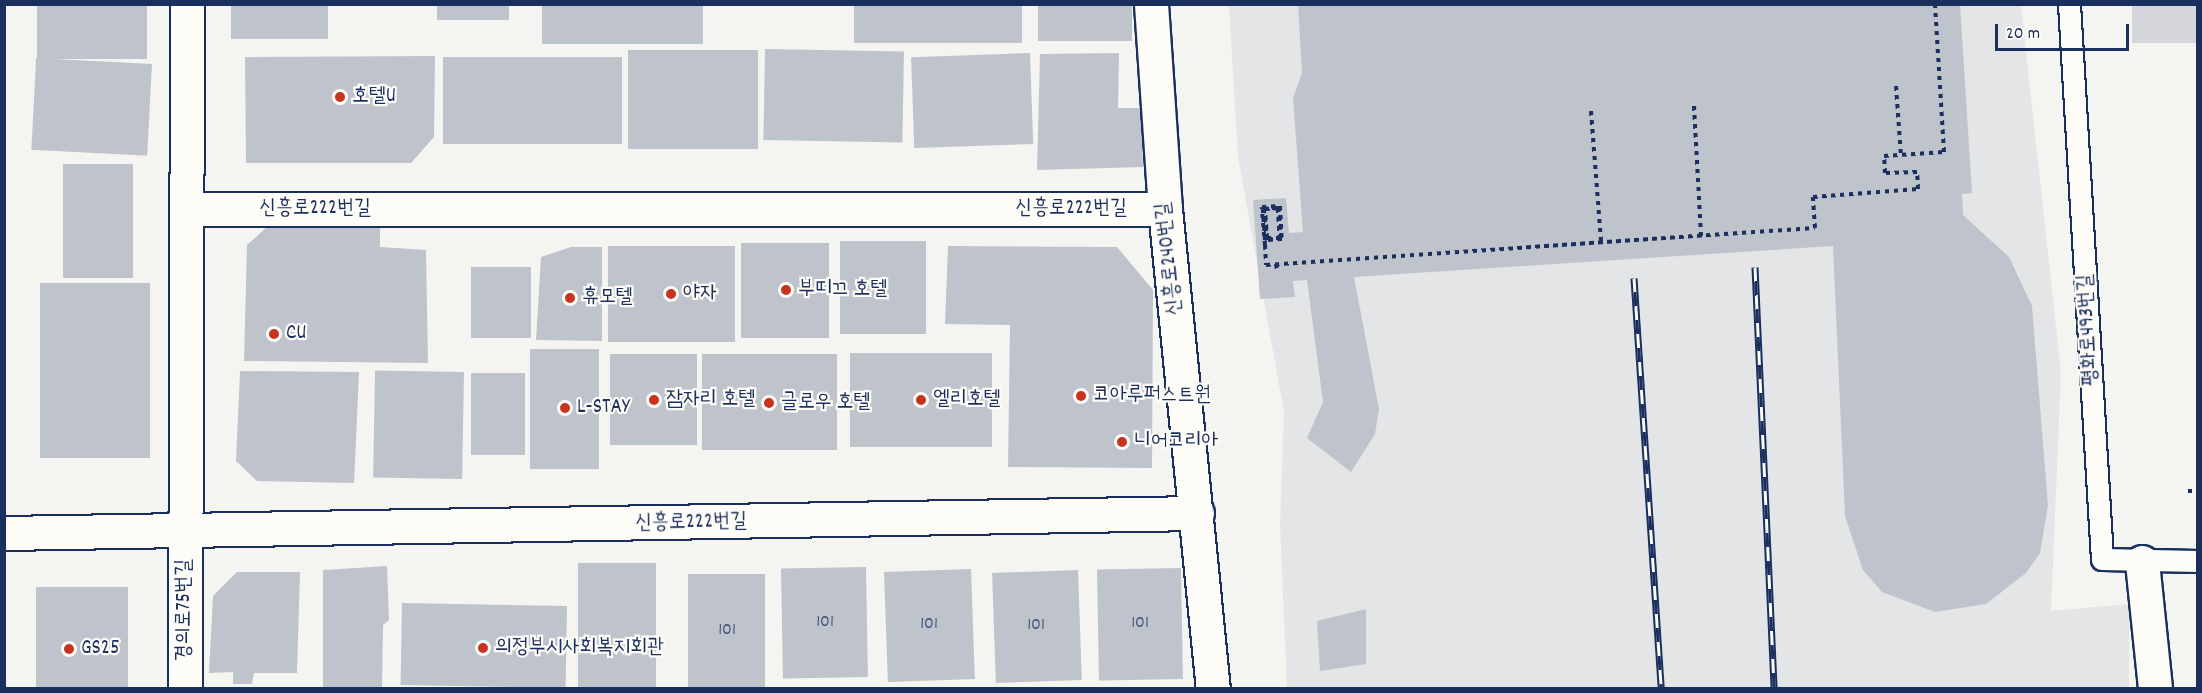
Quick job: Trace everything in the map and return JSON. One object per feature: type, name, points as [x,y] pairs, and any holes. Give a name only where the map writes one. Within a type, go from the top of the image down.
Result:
[{"type":"street","points":[[184,531],[186,4]]},
{"type":"street","name":"신흥로240번길","points":[[1150,4],[1164,209],[1197,513],[1213,688]]},
{"type":"street","name":"신흥로222번길","points":[[186,209],[1164,209]]},
{"type":"street","name":"신흥로222번길","points":[[4,533],[1197,513]]},
{"type":"street","name":"경의로75번길","points":[[184,531],[185,688]]},
{"type":"street","points":[[2142,562],[2155,688]]},
{"type":"lane","name":"평화로493번길","points":[[2069,4],[2102,559],[2142,562],[2198,561]]},
{"type":"path","points":[[1280,242],[1279,231],[1278,219],[1278,208],[1265,209],[1267,238],[1274,238],[1280,238],[1278,208],[1264,209],[1267,240],[1274,239],[1281,238],[1279,207],[1263,208],[1266,240],[1274,240],[1282,239],[1280,206],[1262,207],[1266,265],[1815,228],[1813,197],[1918,189],[1917,172],[1885,173],[1884,156],[1944,152],[1935,4]]},
{"type":"path","points":[[1896,86],[1901,155]]},
{"type":"path","points":[[1694,106],[1701,236]]},
{"type":"path","points":[[1591,111],[1601,242]]},
{"type":"path","points":[[1276,264],[1277,270]]},
{"type":"path","points":[[2190,489],[2190,496]]},
{"type":"shaded area","points":[[1229,5],[2021,5],[2061,373],[2051,611],[2129,604],[2129,688],[1287,688],[1280,525],[1284,412],[1238,157]]},
{"type":"shaded area","points":[[2132,5],[2197,5],[2197,43],[2132,43]]},
{"type":"building","points":[[37,4],[147,4],[147,59],[37,59]]},
{"type":"building","points":[[231,4],[328,4],[328,39],[231,39]]},
{"type":"building","points":[[437,4],[509,4],[509,20],[437,20]]},
{"type":"building","points":[[542,4],[703,4],[703,44],[542,44]]},
{"type":"building","points":[[854,4],[1022,4],[1022,43],[854,43]]},
{"type":"building","points":[[1038,4],[1132,4],[1132,41],[1038,41]]},
{"type":"building","points":[[1298,4],[1960,4],[1972,193],[1962,194],[1963,215],[2009,257],[2032,306],[2048,506],[2040,553],[2026,573],[1986,604],[1935,612],[1882,592],[1863,570],[1845,516],[1833,246],[1354,277],[1379,409],[1375,434],[1351,472],[1307,438],[1323,402],[1307,280],[1293,281],[1295,297],[1260,299],[1253,200],[1286,198],[1289,233],[1303,232],[1293,98],[1302,73]]},
{"type":"building","points":[[765,49],[904,51],[902,142],[763,140]]},
{"type":"building","points":[[628,50],[758,50],[758,149],[628,149]]},
{"type":"building","points":[[1030,53],[1033,144],[914,148],[911,57]]},
{"type":"building","points":[[1119,53],[1118,108],[1141,108],[1143,167],[1037,170],[1040,54]]},
{"type":"building","name":"호텔U","points":[[435,56],[434,137],[411,163],[246,163],[245,57]]},
{"type":"building","points":[[443,57],[622,57],[622,144],[443,144]]},
{"type":"building","points":[[36,58],[152,64],[147,156],[31,150]]},
{"type":"building","points":[[63,164],[133,164],[133,278],[63,278]]},
{"type":"building","points":[[267,227],[380,227],[380,247],[426,250],[428,363],[244,361],[247,245]]},
{"type":"building","points":[[840,241],[926,241],[926,334],[840,334]]},
{"type":"building","name":"부띠끄 호텔","points":[[741,243],[829,243],[829,338],[741,338]]},
{"type":"building","name":"야자","points":[[608,246],[735,246],[735,342],[608,342]]},
{"type":"building","name":"코아루퍼스트원","points":[[948,246],[1117,247],[1153,290],[1152,468],[1008,467],[1010,325],[945,324]]},
{"type":"building","name":"휴모텔","points":[[571,247],[602,247],[602,341],[536,340],[541,257]]},
{"type":"building","points":[[471,267],[531,267],[531,338],[471,338]]},
{"type":"building","points":[[40,283],[150,283],[150,458],[40,458]]},
{"type":"building","name":"L-STAY","points":[[530,349],[599,349],[599,469],[530,469]]},
{"type":"building","name":"엘리호텔","points":[[850,353],[992,353],[992,447],[850,447]]},
{"type":"building","name":"잠자리 호텔","points":[[610,354],[697,354],[697,445],[610,445]]},
{"type":"building","name":"글로우 호텔","points":[[702,354],[837,354],[837,450],[702,450]]},
{"type":"building","points":[[375,370],[464,372],[462,479],[373,477]]},
{"type":"building","points":[[240,371],[359,372],[354,483],[257,481],[236,461]]},
{"type":"building","points":[[471,373],[525,373],[525,455],[471,455]]},
{"type":"building","points":[[578,563],[656,563],[656,688],[578,688]]},
{"type":"building","points":[[387,566],[389,620],[383,625],[382,688],[323,688],[323,570]]},
{"type":"building","points":[[866,567],[868,677],[783,678],[781,568]]},
{"type":"building","points":[[1181,568],[1183,679],[1099,680],[1097,569]]},
{"type":"building","points":[[971,569],[975,679],[888,682],[884,572]]},
{"type":"building","points":[[1078,570],[1082,680],[996,683],[992,573]]},
{"type":"building","points":[[237,572],[300,572],[297,673],[254,673],[252,684],[233,684],[233,672],[209,673],[213,596]]},
{"type":"building","points":[[688,574],[765,574],[765,688],[688,688]]},
{"type":"building","points":[[36,587],[128,587],[128,688],[36,688]]},
{"type":"building","name":"의정부시사회복지회관","points":[[402,603],[567,606],[566,688],[401,685]]},
{"type":"building","points":[[1366,609],[1366,664],[1320,671],[1317,621]]},
{"type":"railway","points":[[1755,267],[1774,688]]},
{"type":"railway","points":[[1634,278],[1661,688]]},
{"type":"place","name":"호텔U","points":[[340,97]]},
{"type":"place","name":"부띠끄 호텔","points":[[786,290]]},
{"type":"place","name":"야자","points":[[671,294]]},
{"type":"place","name":"휴모텔","points":[[570,298]]},
{"type":"place","name":"CU","points":[[274,334]]},
{"type":"place","name":"코아루퍼스트원","points":[[1081,396]]},
{"type":"place","name":"잠자리 호텔","points":[[654,400]]},
{"type":"place","name":"엘리호텔","points":[[921,400]]},
{"type":"place","name":"글로우 호텔","points":[[769,403]]},
{"type":"place","name":"L-STAY","points":[[565,408]]},
{"type":"place","name":"니어코리아","points":[[1122,442]]},
{"type":"place","name":"의정부시사회복지회관","points":[[483,648]]},
{"type":"place","name":"GS25","points":[[69,649]]}]
